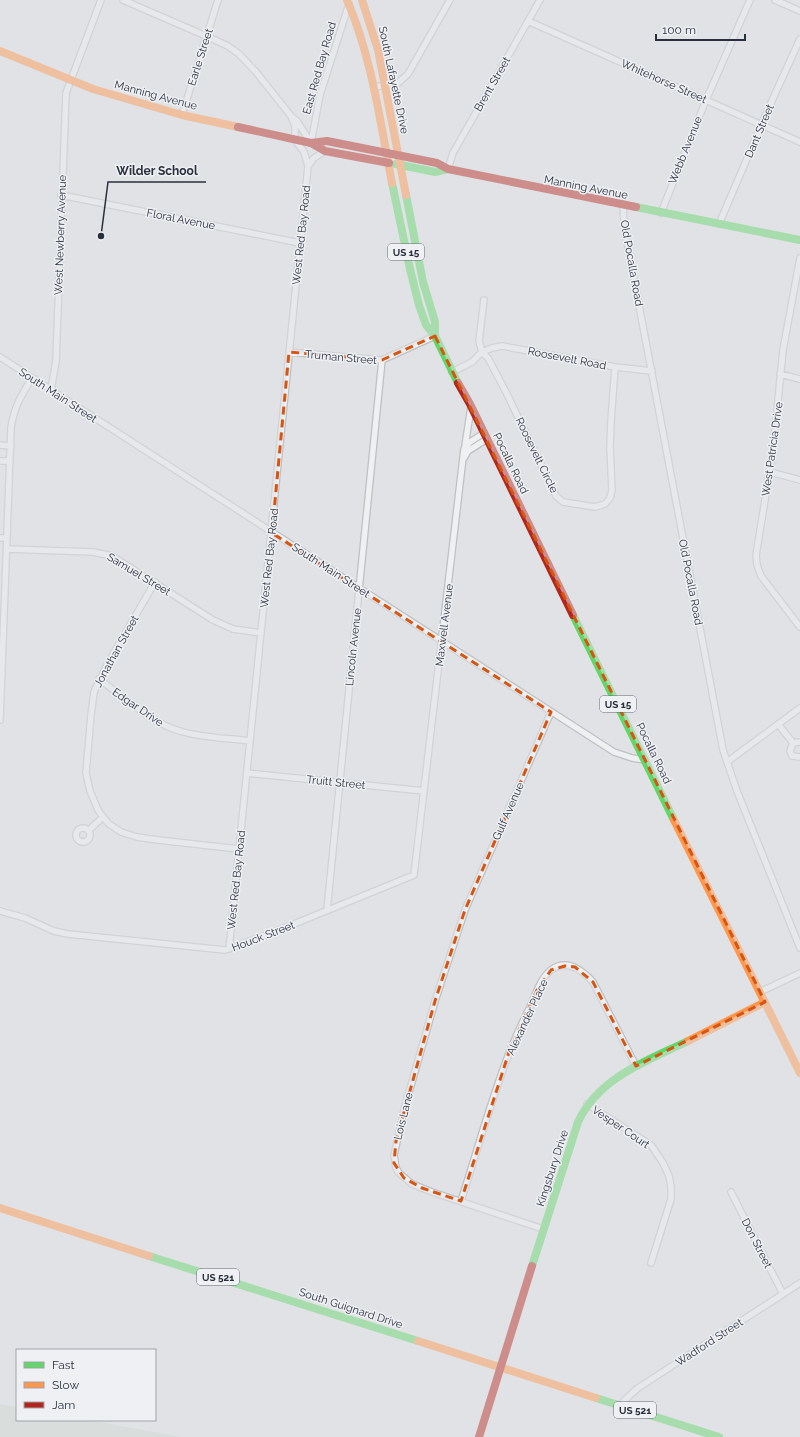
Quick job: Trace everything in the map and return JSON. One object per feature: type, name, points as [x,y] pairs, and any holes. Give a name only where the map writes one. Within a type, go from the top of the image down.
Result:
[{"type":"main road","name":"South Lafayette Drive","points":[[362,0],[374,36],[400,165]]},
{"type":"main road","name":"South Lafayette Drive","points":[[348,1],[361,35],[374,87],[387,153]]},
{"type":"main road","name":"Manning Avenue","points":[[0,51],[70,80],[135,102],[182,115],[311,143],[325,150],[389,163],[435,172],[448,169]]},
{"type":"main road","name":"Manning Avenue","points":[[311,143],[327,141],[398,155],[437,163],[448,169],[800,240]]},
{"type":"main road","name":"Pocalla Road","points":[[387,153],[414,286],[426,325],[436,336],[452,372],[472,407],[800,1073]]},
{"type":"main road","name":"Pocalla Road","points":[[400,165],[424,282],[435,322],[436,336]]},
{"type":"main road","name":"Kingsbury Drive","points":[[480,1437],[500,1368],[578,1122],[587,1104],[602,1088],[621,1074],[765,1002]]},
{"type":"main road","name":"South Guignard Drive","points":[[0,1208],[696,1430]]},
{"type":"main road","points":[[696,1430],[709,1437]]},
{"type":"main road","name":"US 521","points":[[696,1430],[719,1437]]},
{"type":"street","name":"West Newberry Avenue","points":[[51,390],[56,362],[61,195],[66,93],[101,0]]},
{"type":"street","points":[[123,0],[228,46],[249,64],[296,121],[311,143]]},
{"type":"street","name":"Earle Street","points":[[182,115],[218,0]]},
{"type":"street","points":[[374,87],[398,83],[408,74],[450,0]]},
{"type":"street","name":"Brent Street","points":[[448,169],[453,153],[540,0]]},
{"type":"street","name":"Webb Avenue","points":[[661,213],[706,100],[750,0]]},
{"type":"street","points":[[775,0],[800,11]]},
{"type":"street","name":"East Red Bay Road","points":[[311,143],[320,95],[348,1]]},
{"type":"street","name":"Whitehorse Street","points":[[528,21],[800,142]]},
{"type":"street","name":"Dant Street","points":[[719,224],[761,125],[800,39]]},
{"type":"street","points":[[291,116],[295,126],[295,140]]},
{"type":"street","name":"West Red Bay Road","points":[[229,949],[308,166],[304,152],[295,140]]},
{"type":"street","points":[[308,166],[314,158],[325,150]]},
{"type":"street","name":"Floral Avenue","points":[[61,195],[300,243]]},
{"type":"street","name":"Old Pocalla Road","points":[[623,205],[624,226],[723,750],[800,948]]},
{"type":"street","name":"West Patricia Drive","points":[[800,258],[783,350],[777,420],[757,549],[757,565],[759,572],[800,627]]},
{"type":"street","points":[[452,372],[472,362],[482,352],[479,340],[484,300]]},
{"type":"street","name":"Truman Street","points":[[290,352],[382,360],[436,336]]},
{"type":"street","name":"Roosevelt Road","points":[[482,352],[502,346],[615,367],[652,371]]},
{"type":"street","name":"Roosevelt Circle","points":[[482,352],[488,358],[506,392],[556,496],[563,502],[595,508],[605,504],[611,495],[610,447],[615,367]]},
{"type":"street","name":"South Main Street","points":[[0,357],[614,752],[632,758],[646,760]]},
{"type":"street","name":"Lincoln Avenue","points":[[327,910],[382,360]]},
{"type":"street","points":[[780,374],[800,379]]},
{"type":"street","points":[[0,720],[2,630],[7,551],[11,428],[19,398],[32,378]]},
{"type":"street","name":"Maxwell Avenue","points":[[424,791],[464,450],[472,407]]},
{"type":"street","points":[[464,450],[470,442],[486,436]]},
{"type":"street","points":[[464,458],[468,451],[486,436]]},
{"type":"street","points":[[0,445],[11,446]]},
{"type":"street","points":[[0,461],[10,461]]},
{"type":"street","points":[[770,472],[800,480]]},
{"type":"street","points":[[0,538],[7,538]]},
{"type":"street","name":"Samuel Street","points":[[0,552],[104,553],[112,556],[155,582],[226,627],[261,634]]},
{"type":"street","name":"Jonathan Street","points":[[155,582],[99,679],[93,698],[86,773],[92,797],[103,817],[109,824],[121,832],[137,837],[239,849]]},
{"type":"street","name":"Edgar Drive","points":[[99,679],[167,726],[189,734],[250,740]]},
{"type":"street","points":[[727,762],[800,708]]},
{"type":"street","name":"Gulf Avenue","points":[[465,910],[551,712]]},
{"type":"street","points":[[778,724],[793,743]]},
{"type":"street","points":[[793,743],[800,742]]},
{"type":"street","points":[[793,743],[790,748],[791,753],[795,757],[800,757]]},
{"type":"street","name":"Truitt Street","points":[[247,773],[424,791]]},
{"type":"street","name":"Houck Street","points":[[0,911],[25,918],[54,931],[68,934],[225,950],[229,949],[414,875],[424,791]]},
{"type":"street","points":[[89,830],[103,817]]},
{"type":"street","name":"Lois Lane","points":[[465,910],[435,1000],[404,1110],[394,1155],[396,1168],[404,1178],[412,1184],[544,1230]]},
{"type":"street","name":"Alexander Place","points":[[461,1201],[509,1052],[537,990],[551,970],[560,966],[570,966],[580,970],[590,978],[602,997],[636,1066]]},
{"type":"street","points":[[760,992],[800,973]]},
{"type":"street","name":"Vesper Court","points":[[587,1104],[651,1145],[664,1163],[672,1187],[671,1199],[651,1263]]},
{"type":"street","name":"Don Street","points":[[731,1192],[783,1294]]},
{"type":"street","name":"Wadford Street","points":[[620,1405],[638,1388],[800,1283]]},
{"type":"highlighted area","points":[[435,336],[765,1002],[636,1066],[593,982],[575,967],[565,966],[551,970],[537,990],[509,1052],[461,1201],[422,1188],[404,1178],[394,1163],[396,1141],[435,1001],[465,910],[551,712],[272,533],[289,352],[382,360]]},
{"type":"shaded area","points":[[0,1404],[16,1407],[16,1421],[94,1421],[182,1437],[0,1437]]},
{"type":"traffic: fast","points":[[396,164],[435,172],[448,169]]},
{"type":"traffic: fast","points":[[392,183],[419,305],[426,325],[435,336],[458,383]]},
{"type":"traffic: fast","points":[[406,195],[423,282],[435,322],[435,336]]},
{"type":"traffic: fast","points":[[636,207],[800,240]]},
{"type":"traffic: fast","points":[[573,615],[674,820]]},
{"type":"traffic: fast","points":[[532,1266],[578,1122],[587,1106],[598,1093],[626,1072],[688,1041]]},
{"type":"traffic: fast","points":[[149,1256],[418,1341]]},
{"type":"traffic: fast","points":[[596,1398],[719,1437]]},
{"type":"traffic: slow","points":[[347,0],[356,22],[369,67],[392,183]]},
{"type":"traffic: slow","points":[[362,0],[378,50],[406,195]]},
{"type":"traffic: slow","points":[[0,51],[93,89],[182,115],[238,127]]},
{"type":"traffic: slow","points":[[674,820],[800,1073]]},
{"type":"traffic: slow","points":[[688,1041],[765,1002]]},
{"type":"traffic: slow","points":[[0,1208],[149,1256]]},
{"type":"traffic: slow","points":[[418,1341],[596,1398]]},
{"type":"traffic: jam","points":[[238,127],[311,143],[325,151],[389,163]]},
{"type":"traffic: jam","points":[[311,143],[327,141],[387,153]]},
{"type":"traffic: jam","points":[[387,153],[437,163],[448,169],[636,207]]},
{"type":"traffic: jam","points":[[458,383],[470,404],[573,615]]},
{"type":"traffic: jam","points":[[479,1437],[532,1266]]},
{"type":"place","name":"Wilder School","points":[[101,236]]}]
